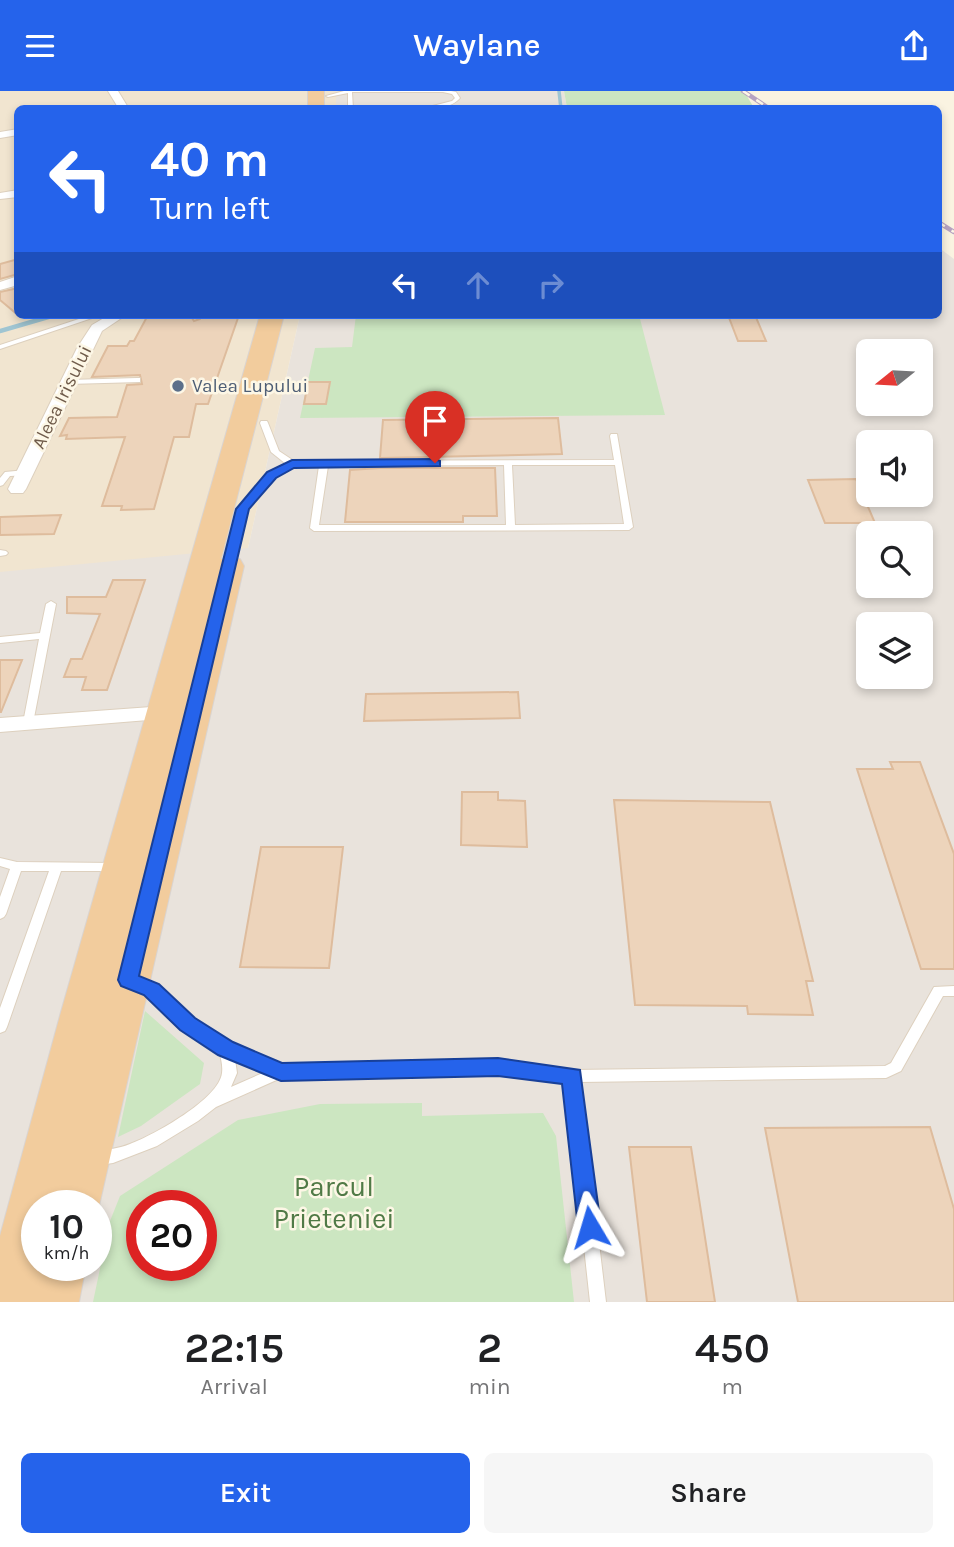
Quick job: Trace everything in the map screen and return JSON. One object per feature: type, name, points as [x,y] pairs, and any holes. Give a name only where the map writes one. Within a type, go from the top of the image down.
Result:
[{"type":"highway","points":[[9,1302],[83,1012],[125,867],[271,319]]},
{"type":"highway","points":[[75,1190],[77,1144],[128,980],[289,319]]},
{"type":"highway","points":[[52,1302],[57,1281]]},
{"type":"street","name":"Aleea Irisului","points":[[17,489],[84,348],[97,328],[112,319]]},
{"type":"street","points":[[0,726],[165,713]]},
{"type":"lane","points":[[325,97],[349,91],[443,91],[454,93],[458,98],[454,102],[441,105]]},
{"type":"lane","points":[[0,347],[86,319]]},
{"type":"lane","points":[[69,382],[137,380]]},
{"type":"lane","points":[[264,423],[275,452],[292,464]]},
{"type":"lane","points":[[324,464],[313,528],[629,527],[614,436]]},
{"type":"lane","points":[[242,509],[272,475],[292,464],[618,462]]},
{"type":"lane","points":[[508,463],[511,527]]},
{"type":"lane","points":[[0,483],[8,474],[26,473]]},
{"type":"lane","points":[[28,723],[51,604]]},
{"type":"lane","points":[[0,640],[44,636]]},
{"type":"lane","points":[[0,863],[18,866],[125,867]]},
{"type":"lane","points":[[0,914],[18,866]]},
{"type":"lane","points":[[0,1027],[56,867]]},
{"type":"lane","points":[[128,980],[152,989],[188,1024],[226,1048],[281,1072]]},
{"type":"lane","points":[[83,1012],[85,1063],[77,1144],[102,1159],[139,1150],[214,1101],[281,1072],[498,1067],[572,1076],[886,1072],[896,1067],[939,991],[954,992]]},
{"type":"lane","points":[[214,1101],[229,1075],[226,1048]]},
{"type":"lane","points":[[572,1076],[598,1302]]},
{"type":"shaded area","points":[[0,91],[336,91],[336,105],[14,105],[14,319],[299,319],[248,548],[0,1149]]},
{"type":"shaded area","points":[[336,91],[564,91],[566,105],[336,105]]},
{"type":"shaded area","points":[[942,250],[954,259],[954,1302],[0,1302],[0,572],[248,548],[299,319],[942,319]]},
{"type":"green space","points":[[564,91],[744,91],[752,105],[566,105]]},
{"type":"green space","points":[[356,319],[640,319],[665,415],[300,418],[315,348],[352,347]]},
{"type":"green space","points":[[145,1011],[204,1063],[200,1084],[141,1126],[118,1137]]},
{"type":"green space","name":"Parcul Prieteniei","points":[[422,1103],[422,1116],[543,1113],[556,1136],[574,1302],[93,1302],[97,1281],[112,1281],[112,1216],[120,1196],[126,1192],[126,1281],[217,1281],[217,1190],[129,1190],[238,1120],[320,1104]]},
{"type":"building","points":[[14,260],[14,275],[0,279],[0,264]]},
{"type":"building","points":[[14,289],[14,312],[0,300],[0,292]]},
{"type":"building","points":[[146,319],[238,319],[208,404],[196,404],[189,437],[174,437],[154,509],[121,510],[122,506],[102,506],[125,437],[66,439],[67,435],[60,436],[69,418],[117,417],[127,385],[142,384],[140,375],[92,377],[108,346],[127,346],[130,341],[134,341]]},
{"type":"building","points":[[730,319],[757,319],[766,341],[738,341]]},
{"type":"building","points":[[308,382],[330,382],[326,404],[304,404]]},
{"type":"building","points":[[558,418],[562,454],[380,458],[383,420]]},
{"type":"building","points":[[495,468],[497,516],[463,516],[463,522],[345,522],[350,470]]},
{"type":"building","points":[[856,479],[856,507],[868,507],[874,521],[825,523],[808,480]]},
{"type":"building","points":[[61,515],[54,534],[0,535],[0,517]]},
{"type":"building","points":[[113,580],[145,580],[107,690],[82,690],[86,677],[64,677],[71,659],[82,659],[100,614],[67,613],[67,597],[106,597]]},
{"type":"building","points":[[0,660],[22,660],[1,712],[0,712]]},
{"type":"building","points":[[518,692],[520,718],[364,721],[366,694]]},
{"type":"building","points":[[890,762],[920,762],[954,854],[954,969],[921,969],[857,769],[893,769]]},
{"type":"building","points":[[462,792],[498,792],[498,800],[525,801],[527,847],[461,845]]},
{"type":"building","points":[[614,800],[770,802],[813,981],[806,981],[813,1015],[748,1014],[747,1006],[635,1005]]},
{"type":"building","points":[[261,847],[343,847],[329,968],[240,967]]},
{"type":"building","points":[[930,1127],[954,1209],[954,1302],[798,1302],[765,1128]]},
{"type":"building","points":[[629,1147],[691,1147],[715,1302],[647,1302]]},
{"type":"waterway","points":[[559,91],[561,105]]},
{"type":"waterway","points":[[0,331],[41,319]]},
{"type":"railway","points":[[743,91],[764,105]]},
{"type":"railway","points":[[942,224],[954,232]]},
{"type":"place","name":"Valea Lupului","points":[[178,386]]},
{"type":"route","points":[[435,463],[292,464],[272,475],[242,509],[128,980],[152,989],[188,1024],[226,1048],[281,1072],[498,1067],[572,1076],[590,1227]]}]
